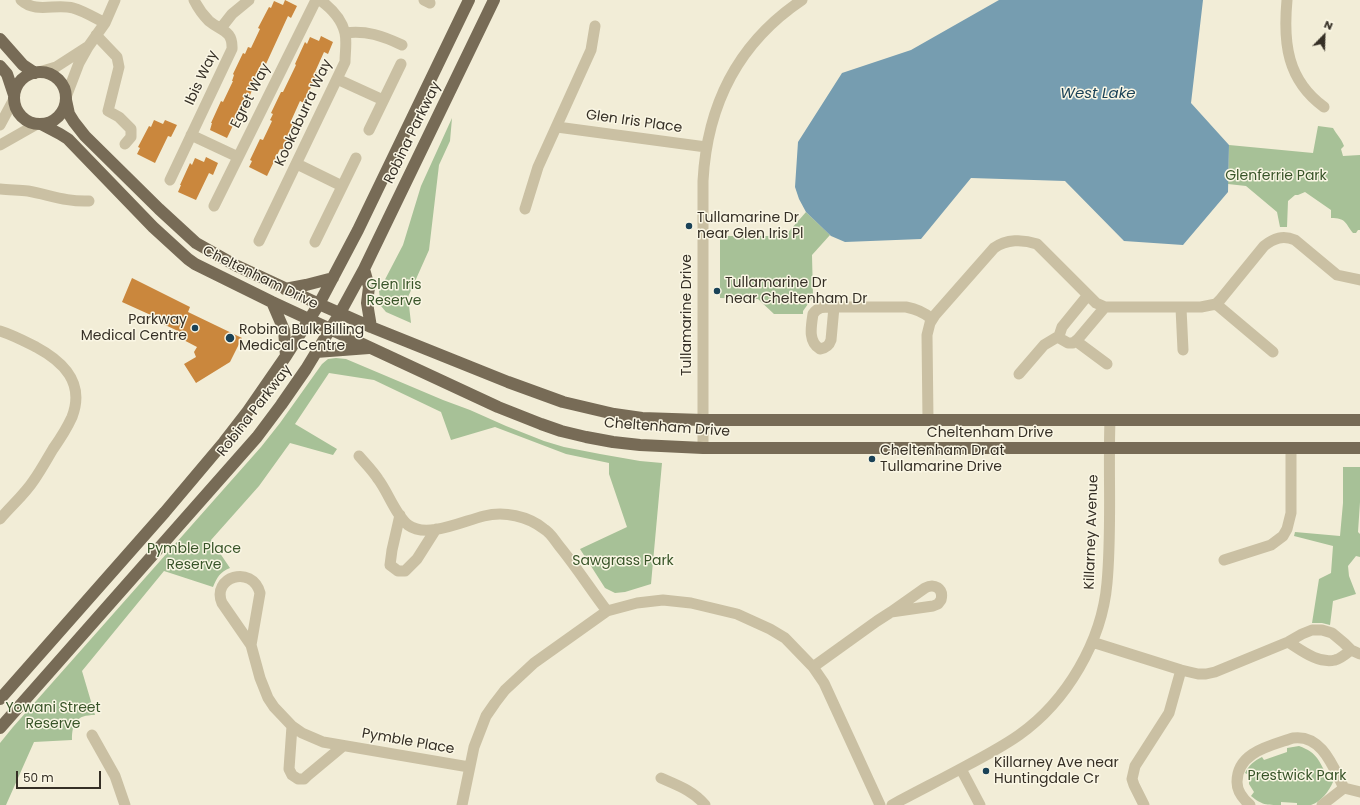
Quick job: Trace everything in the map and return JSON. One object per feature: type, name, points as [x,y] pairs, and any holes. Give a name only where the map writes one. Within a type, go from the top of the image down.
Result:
[{"type":"main road","name":"Robina Parkway","points":[[0,699],[165,512],[224,442],[248,412],[286,356],[319,304],[358,230],[469,0]]},
{"type":"main road","name":"Robina Parkway","points":[[0,728],[256,437],[281,406],[340,313],[364,269],[494,0]]},
{"type":"main road","points":[[0,39],[23,65],[37,73]]},
{"type":"main road","points":[[0,66],[7,74],[14,97],[16,110],[21,116],[30,122],[39,124],[49,122],[59,116],[64,109],[66,98],[62,86],[58,80],[49,74],[37,73],[25,76],[20,81],[16,88],[14,97]]},
{"type":"main road","name":"Cheltenham Drive","points":[[66,98],[72,118],[85,136],[159,209],[208,251],[285,289],[370,327],[508,382],[563,402],[614,414],[642,418],[702,420],[1360,420]]},
{"type":"main road","name":"Cheltenham Drive","points":[[39,124],[64,136],[72,143],[153,228],[195,264],[272,302],[498,407],[561,431],[613,442],[703,448],[1360,448]]},
{"type":"main road","points":[[364,269],[368,287],[367,303],[370,327]]},
{"type":"main road","points":[[285,289],[333,278]]},
{"type":"main road","points":[[272,302],[284,330],[286,356]]},
{"type":"main road","points":[[316,352],[371,348]]},
{"type":"street","points":[[22,0],[37,8],[74,8],[105,23]]},
{"type":"street","points":[[66,98],[76,70],[88,47],[105,23],[115,0]]},
{"type":"street","name":"Ibis Way","points":[[170,180],[232,49],[232,42],[229,34],[210,22],[194,0]]},
{"type":"street","points":[[221,28],[232,14],[249,0]]},
{"type":"street","name":"Egret Way","points":[[214,206],[316,0]]},
{"type":"street","name":"Kookaburra Way","points":[[259,241],[345,62],[345,32],[337,16],[320,0]]},
{"type":"street","name":"Tullamarine Drive","points":[[703,448],[703,189],[706,147],[710,127],[722,92],[741,60],[772,23],[802,0]]},
{"type":"street","points":[[1287,0],[1285,18],[1286,40],[1293,70],[1306,90],[1324,107]]},
{"type":"street","name":"Glen Iris Place","points":[[526,210],[538,167],[591,50],[595,26]]},
{"type":"street","points":[[345,32],[370,33],[386,38],[402,46]]},
{"type":"street","points":[[96,35],[117,57],[119,67],[108,111],[119,117],[131,129],[131,137],[125,144]]},
{"type":"street","points":[[37,73],[56,67],[88,47]]},
{"type":"street","points":[[368,130],[401,64]]},
{"type":"street","points":[[337,78],[383,100]]},
{"type":"street","points":[[0,125],[14,97]]},
{"type":"street","points":[[0,145],[39,124]]},
{"type":"street","name":"Glen Iris Place","points":[[557,127],[706,147]]},
{"type":"street","points":[[191,135],[238,158]]},
{"type":"street","points":[[315,242],[356,158]]},
{"type":"street","points":[[297,164],[342,186]]},
{"type":"street","points":[[0,189],[26,191],[64,200],[89,201]]},
{"type":"street","points":[[928,420],[928,330],[932,319],[994,248],[1000,244],[1011,241],[1024,241],[1037,244],[1096,303],[1104,307],[1181,308],[1201,307],[1216,304],[1264,246],[1280,237],[1295,240],[1337,275],[1360,280]]},
{"type":"street","points":[[1019,374],[1044,345],[1059,336],[1062,327],[1088,295]]},
{"type":"street","points":[[1216,304],[1273,352]]},
{"type":"street","points":[[834,307],[915,309],[921,311],[932,319]]},
{"type":"street","points":[[1059,336],[1068,343],[1076,341],[1104,307]]},
{"type":"street","points":[[1181,308],[1183,350]]},
{"type":"street","points":[[0,331],[19,338],[56,359],[64,366],[73,383],[76,398],[70,421],[34,481],[0,519]]},
{"type":"street","points":[[1076,341],[1107,364]]},
{"type":"street","name":"Killarney Avenue","points":[[892,805],[961,769],[1020,734],[1048,709],[1074,676],[1084,659],[1092,642],[1100,618],[1107,584],[1109,550],[1110,420]]},
{"type":"street","points":[[1224,560],[1271,545],[1277,542],[1285,532],[1290,521],[1291,513],[1291,448]]},
{"type":"street","points":[[359,456],[378,479],[400,515],[408,525],[425,531],[448,527],[485,515],[503,514],[522,517],[535,522],[546,530],[572,562],[607,611]]},
{"type":"street","points":[[400,515],[390,565],[398,571],[405,571],[417,559],[436,529]]},
{"type":"street","name":"Pymble Place","points":[[251,645],[260,593],[258,587],[249,578],[234,577],[223,585],[219,597],[251,645],[260,678],[268,698],[278,712],[292,726],[302,733],[323,742],[469,767]]},
{"type":"street","points":[[462,805],[474,747],[486,716],[504,690],[534,663],[607,611],[637,603],[663,600],[691,603],[737,614],[770,629],[784,638],[813,667],[824,683],[880,805]]},
{"type":"street","points":[[813,667],[876,621],[891,612]]},
{"type":"street","points":[[1092,642],[1198,674],[1206,674],[1288,642],[1312,630],[1322,630],[1336,636],[1356,652],[1336,660],[1323,660],[1314,657],[1288,642]]},
{"type":"street","points":[[1144,805],[1132,779],[1135,766],[1169,713],[1181,670]]},
{"type":"street","name":"Pymble Place","points":[[292,726],[289,769],[292,775],[298,779],[304,779],[343,746]]},
{"type":"street","points":[[92,735],[115,776],[125,805]]},
{"type":"street","points":[[1250,805],[1245,801],[1237,785],[1237,776],[1242,763],[1254,752],[1299,737],[1308,740],[1323,750],[1344,788],[1360,792]]},
{"type":"street","points":[[961,769],[980,805]]},
{"type":"street","points":[[661,778],[690,791],[705,805]]},
{"type":"street","points":[[1322,805],[1344,788]]},
{"type":"green space","name":"Glen Iris Reserve","points":[[452,118],[450,141],[439,165],[429,250],[408,297],[411,323],[386,312],[381,306],[379,291],[403,245],[421,186]]},
{"type":"green space","name":"Glenferrie Park","points":[[1318,126],[1333,128],[1344,146],[1341,149],[1343,156],[1360,155],[1360,230],[1356,233],[1353,233],[1342,220],[1331,218],[1331,210],[1305,192],[1295,195],[1288,201],[1287,227],[1280,227],[1277,212],[1246,186],[1228,184],[1229,145],[1313,153]]},
{"type":"green space","points":[[806,212],[830,235],[812,255],[813,297],[803,311],[803,314],[774,314],[758,299],[720,298],[720,236],[785,236]]},
{"type":"green space","points":[[328,359],[346,359],[544,441],[564,447],[600,454],[662,463],[651,584],[625,592],[615,593],[605,588],[580,549],[627,527],[609,474],[609,463],[566,454],[495,427],[451,440],[441,412],[374,380],[329,373],[295,424],[337,449],[333,455],[290,443],[259,486],[211,540],[230,568],[219,575],[213,587],[164,571],[82,671],[95,715],[79,718],[76,721],[73,729],[72,740],[34,742],[6,805],[0,805],[0,743],[261,447],[322,364]]},
{"type":"green space","points":[[1343,467],[1360,467],[1358,532],[1360,534],[1360,557],[1356,556],[1348,566],[1349,576],[1356,594],[1333,601],[1330,625],[1312,623],[1319,579],[1331,573],[1333,546],[1294,536],[1295,532],[1340,536],[1343,503]]},
{"type":"green space","name":"Prestwick Park","points":[[1299,746],[1314,755],[1320,762],[1328,778],[1332,777],[1333,782],[1324,796],[1315,804],[1311,805],[1297,805],[1297,803],[1281,802],[1281,805],[1268,805],[1261,803],[1251,796],[1254,792],[1249,784],[1249,775],[1245,773],[1250,765],[1262,757],[1264,760],[1287,752],[1287,748]]},
{"type":"water","name":"West Lake","points":[[999,0],[1203,0],[1191,103],[1229,145],[1228,192],[1183,245],[1124,241],[1065,181],[971,178],[921,239],[845,242],[831,236],[806,212],[795,187],[798,142],[842,73],[911,50]]},
{"type":"building","points":[[285,0],[297,6],[291,18],[288,16],[266,64],[262,62],[253,82],[255,83],[244,113],[240,111],[227,138],[210,130],[211,123],[221,101],[223,102],[233,81],[233,74],[243,53],[245,54],[248,47],[251,48],[260,29],[258,28],[269,7],[271,8],[274,1],[283,5]]},
{"type":"building","points":[[321,36],[333,42],[328,54],[324,52],[304,103],[300,101],[291,121],[294,122],[287,137],[289,138],[283,150],[280,149],[267,176],[249,167],[252,161],[250,160],[260,139],[263,140],[272,121],[270,120],[273,114],[271,113],[296,65],[295,64],[305,42],[307,44],[310,37],[319,41]]},
{"type":"building","points":[[154,120],[163,124],[165,120],[177,125],[171,137],[168,136],[155,163],[137,154],[140,148],[138,147],[149,126],[151,127]]},
{"type":"building","points":[[206,157],[218,163],[213,175],[209,173],[196,200],[178,192],[190,163],[192,165],[195,158],[204,162]]},
{"type":"building","name":"Parkway Medical Centre","points":[[132,278],[190,307],[188,312],[242,338],[230,362],[196,383],[184,364],[196,357],[194,352],[197,347],[176,336],[178,331],[163,324],[164,321],[122,302]]},
{"type":"place","name":"Tullamarine Dr near Glen Iris Pl","points":[[689,226]]},
{"type":"place","name":"Tullamarine Dr near Cheltenham Dr","points":[[717,291]]},
{"type":"place","name":"Parkway Medical Centre","points":[[195,328]]},
{"type":"place","name":"Robina Bulk Billing Medical Centre","points":[[230,338]]},
{"type":"place","name":"Cheltenham Dr at Tullamarine Drive","points":[[872,459]]},
{"type":"place","name":"Killarney Ave near Huntingdale Cr","points":[[986,771]]},
{"type":"park label","name":"Pymble Place Reserve","points":[[194,558]]},
{"type":"park label","name":"Sawgrass Park","points":[[623,561]]},
{"type":"park label","name":"Yowani Street Reserve","points":[[53,716]]}]
